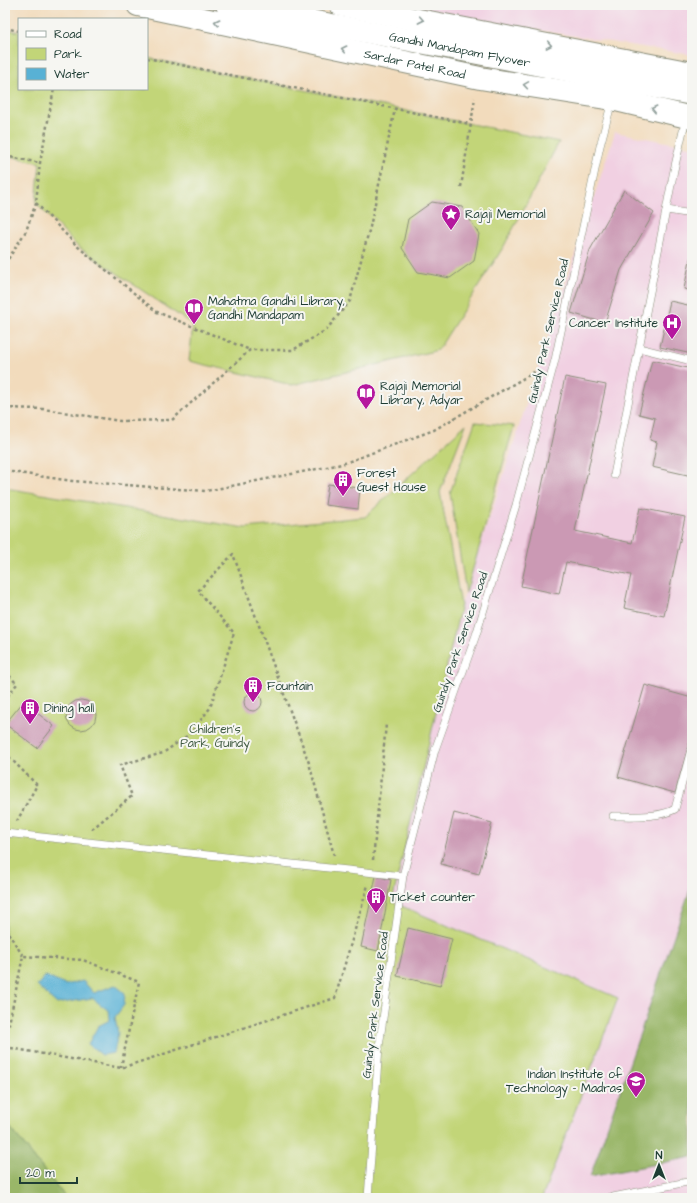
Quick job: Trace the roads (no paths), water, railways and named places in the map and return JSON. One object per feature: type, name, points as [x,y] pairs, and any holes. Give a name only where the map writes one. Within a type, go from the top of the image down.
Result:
[{"type":"main road","name":"Sardar Patel Road","points":[[138,5],[480,78],[612,99],[689,117]]},
{"type":"main road","name":"Gandhi Mandapam Flyover","points":[[227,5],[692,94]]},
{"type":"main road","points":[[341,5],[692,73]]},
{"type":"lane","name":"Guindy Park Service Road","points":[[368,1198],[379,1047],[403,876],[435,750],[476,635],[516,505],[555,360],[600,146],[612,99]]},
{"type":"lane","points":[[614,475],[674,170],[689,117]]},
{"type":"lane","points":[[667,210],[692,214]]},
{"type":"lane","points":[[639,348],[692,361]]},
{"type":"lane","points":[[613,816],[650,815],[670,812],[675,809],[692,746]]},
{"type":"lane","points":[[7,834],[403,876]]},
{"type":"lane","points":[[608,1198],[692,1181]]},
{"type":"water","points":[[45,976],[65,985],[83,981],[94,993],[115,985],[125,993],[124,1005],[115,1017],[118,1033],[114,1053],[102,1055],[88,1044],[98,1026],[110,1020],[109,1010],[92,998],[57,1004],[37,986]]},
{"type":"place","name":"Rajaji Memorial","points":[[451,231]]},
{"type":"place","name":"Mahatma Gandhi Library, Gandhi Mandapam","points":[[194,325]]},
{"type":"place","name":"Cancer Institute","points":[[672,340]]},
{"type":"place","name":"Rajaji Memorial Library, Adyar","points":[[366,410]]},
{"type":"place","name":"Forest Guest House","points":[[343,497]]},
{"type":"place","name":"Fountain","points":[[253,703]]},
{"type":"place","name":"Dining hall","points":[[30,725]]},
{"type":"place","name":"Ticket counter","points":[[376,914]]},
{"type":"place","name":"Indian Institute of Technology - Madras","points":[[636,1098]]},
{"type":"park label","name":"Children's Park, Guindy","points":[[215,736]]}]
